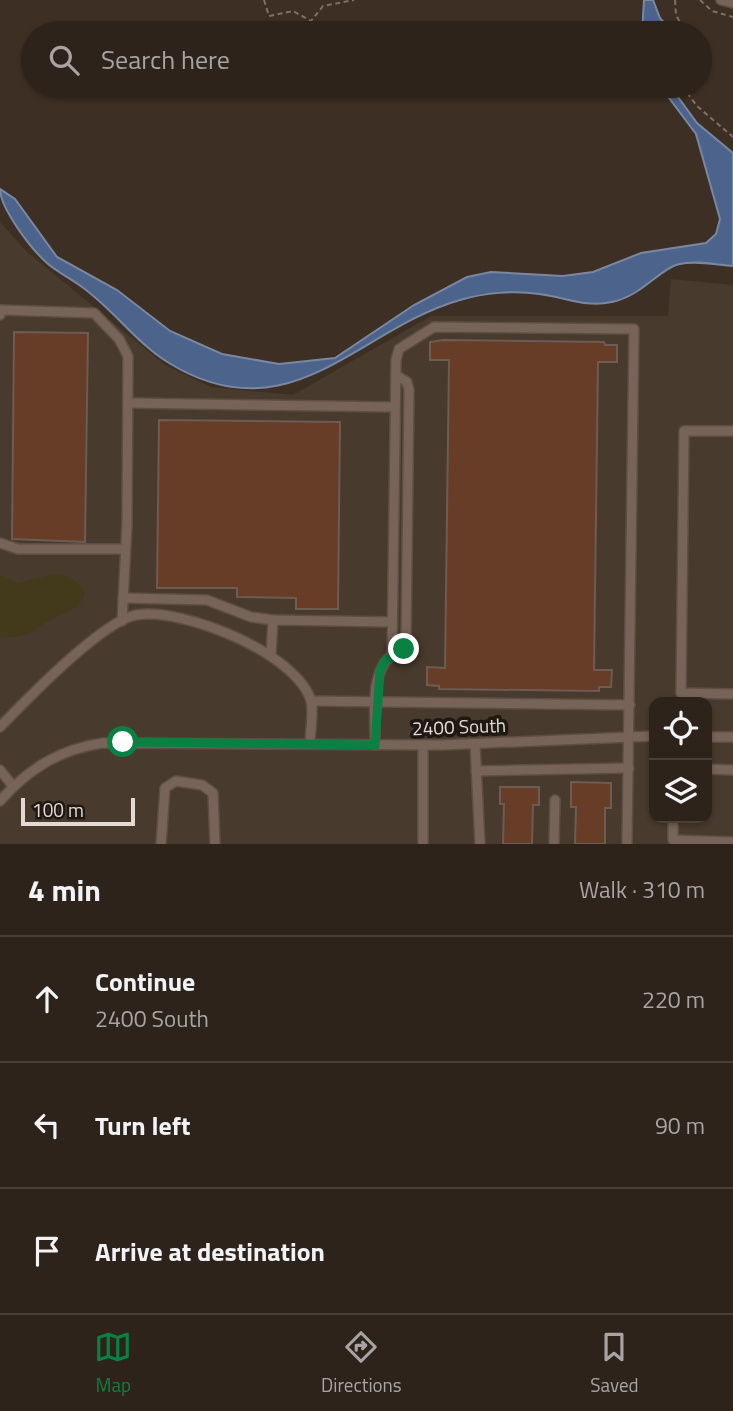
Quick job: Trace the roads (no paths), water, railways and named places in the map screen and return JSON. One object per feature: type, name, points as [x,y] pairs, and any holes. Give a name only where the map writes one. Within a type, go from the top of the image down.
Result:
[{"type":"street","points":[[721,0],[733,3]]},
{"type":"street","points":[[0,315],[1,310],[94,313],[119,339],[128,356],[122,621]]},
{"type":"street","points":[[392,655],[395,407],[399,349],[434,327],[635,329],[627,844]]},
{"type":"street","points":[[375,745],[380,671],[392,655],[404,649],[406,643],[409,390],[407,382],[396,375]]},
{"type":"street","points":[[128,403],[395,407]]},
{"type":"street","points":[[733,431],[684,431],[681,680],[681,693],[733,694]]},
{"type":"street","points":[[393,531],[408,531]]},
{"type":"street","points":[[0,543],[18,549],[125,549]]},
{"type":"street","points":[[123,598],[206,600],[251,617],[273,620],[392,622]]},
{"type":"street","points":[[0,727],[111,626],[136,615],[191,620],[271,654],[296,678],[311,701],[310,744]]},
{"type":"street","points":[[271,654],[273,620]]},
{"type":"street","points":[[311,701],[630,705]]},
{"type":"street","name":"2400 South","points":[[0,801],[21,779],[57,756],[103,743],[423,745],[649,736]]},
{"type":"street","points":[[712,737],[733,737]]},
{"type":"street","points":[[475,744],[480,844]]},
{"type":"street","points":[[423,745],[424,844]]},
{"type":"street","points":[[476,771],[629,768]]},
{"type":"street","points":[[712,769],[733,770]]},
{"type":"street","points":[[0,771],[13,786]]},
{"type":"street","points":[[161,844],[165,788],[176,781],[202,785],[213,793],[215,844]]},
{"type":"street","points":[[554,844],[555,800]]},
{"type":"street","points":[[673,823],[673,840],[733,842]]},
{"type":"water","points":[[644,0],[653,0],[663,21],[643,21]]},
{"type":"water","points":[[669,98],[679,98],[697,123],[733,153],[733,266],[680,264],[623,299],[602,304],[519,292],[460,300],[423,314],[322,370],[287,383],[251,388],[212,383],[157,355],[93,296],[40,257],[5,207],[0,189],[15,199],[57,257],[117,290],[170,331],[222,354],[279,364],[335,358],[414,305],[467,277],[491,272],[563,276],[593,272],[641,253],[706,243],[716,234],[720,219],[696,134]]}]
